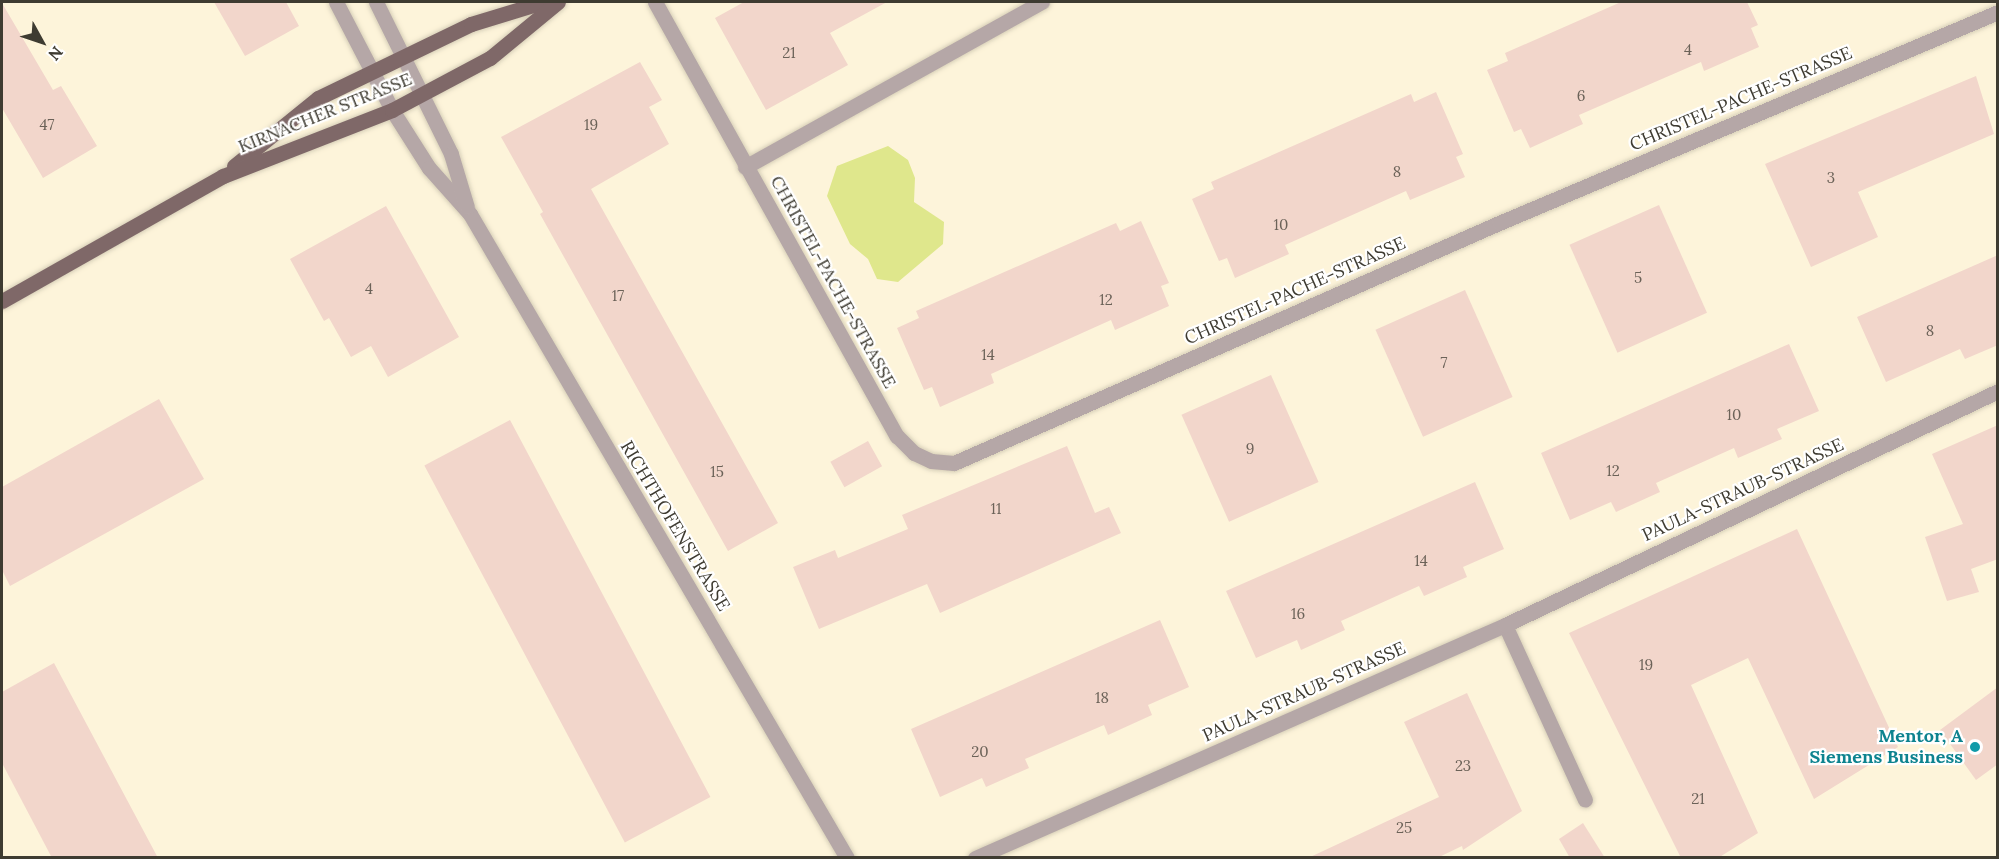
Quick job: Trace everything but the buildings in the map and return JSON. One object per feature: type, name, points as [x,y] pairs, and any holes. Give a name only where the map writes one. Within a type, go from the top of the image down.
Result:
[{"type":"main road","name":"KIRNACHER STRASSE","points":[[223,176],[318,98],[471,24],[543,2]]},
{"type":"main road","name":"KIRNACHER STRASSE","points":[[2,301],[223,176],[392,110],[490,58],[558,2]]},
{"type":"street","name":"RICHTHOFENSTRASSE","points":[[336,2],[392,110],[429,168],[470,214],[847,858]]},
{"type":"street","name":"RICHTHOFENSTRASSE","points":[[376,2],[423,94],[450,154],[470,214]]},
{"type":"street","name":"CHRISTEL-PACHE-STRASSE","points":[[655,2],[897,436],[923,457],[954,463],[1499,223],[1998,12]]},
{"type":"street","name":"CHRISTEL-PACHE-STRASSE","points":[[746,166],[1042,2]]},
{"type":"street","name":"PAULA-STRAUB-STRASSE","points":[[975,858],[1505,625],[1998,391]]},
{"type":"street","points":[[1505,625],[1585,800]]},
{"type":"green space","points":[[888,146],[908,160],[915,178],[914,202],[944,222],[943,244],[898,282],[877,279],[868,259],[850,244],[827,196],[837,166]]},
{"type":"place","name":"Mentor, A Siemens Business","points":[[1975,747]]}]
